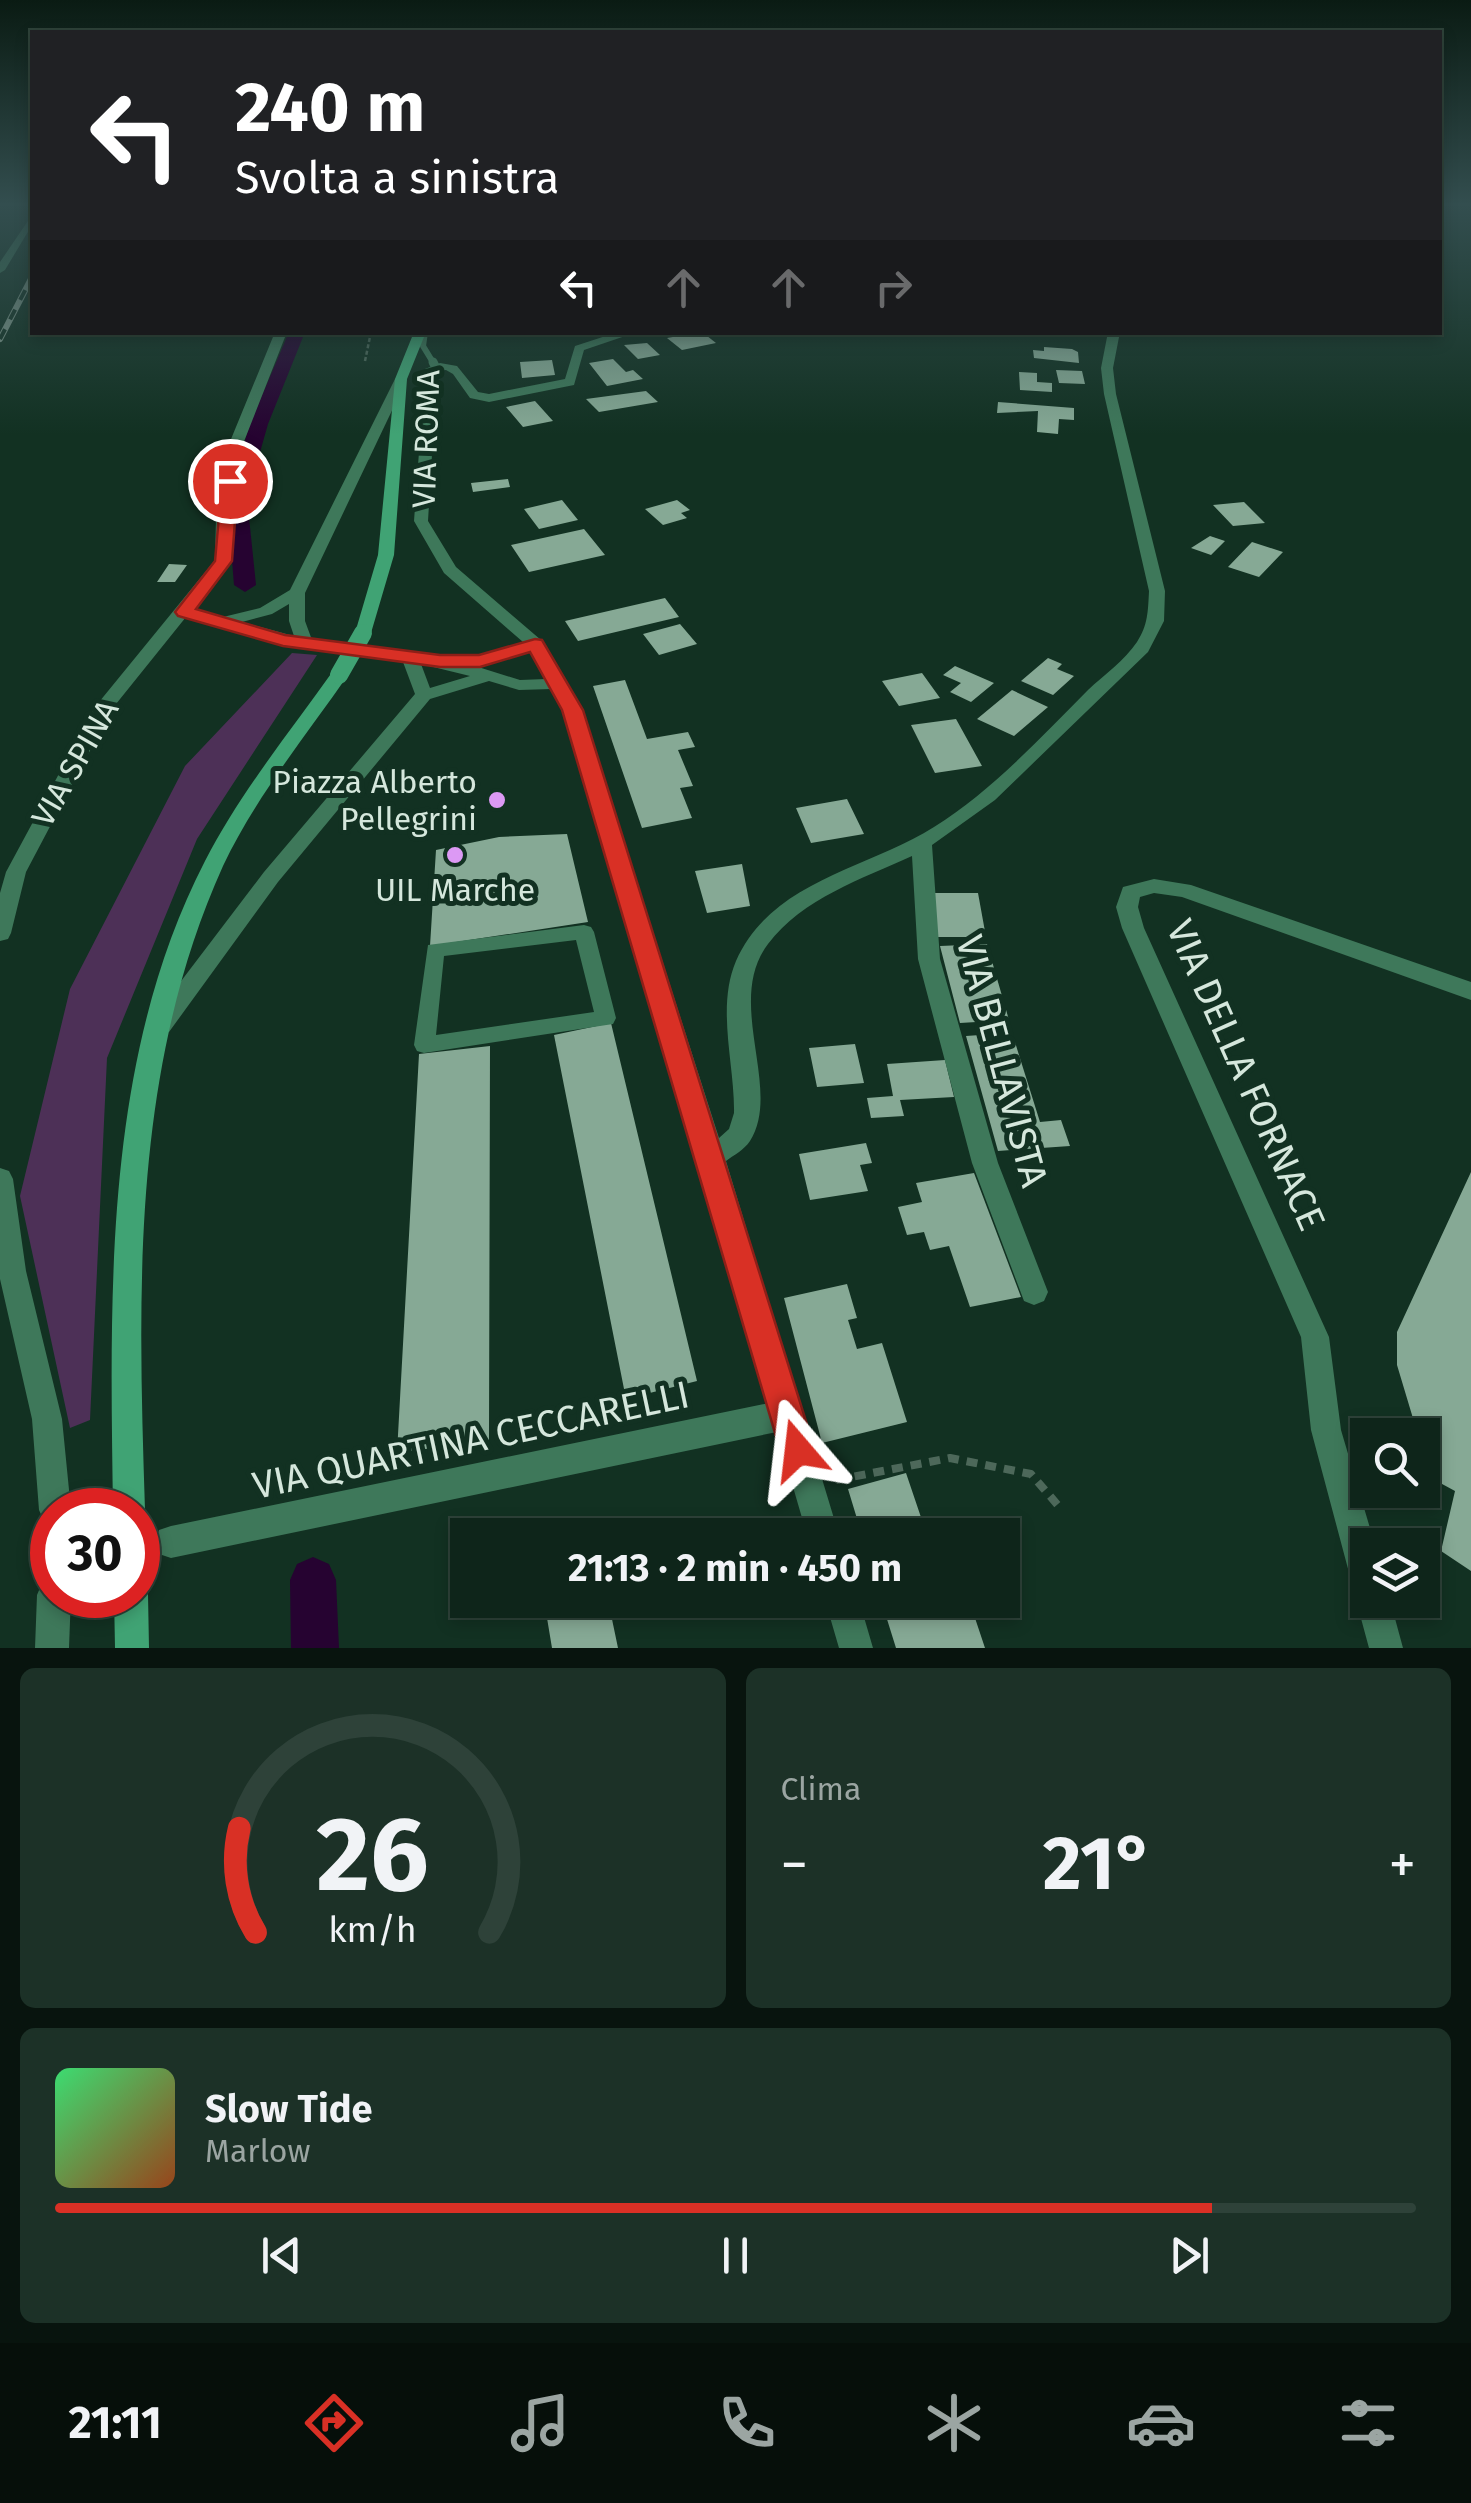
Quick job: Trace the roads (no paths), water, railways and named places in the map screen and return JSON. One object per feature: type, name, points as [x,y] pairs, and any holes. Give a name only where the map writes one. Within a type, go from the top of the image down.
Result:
[{"type":"main road","points":[[129,1488],[125,1339],[137,1132],[154,1035],[179,944],[214,863],[254,796],[339,676],[363,633],[386,555],[400,379],[421,335]]},
{"type":"main road","points":[[131,1618],[132,1648]]},
{"type":"street","name":"VIA SPINA","points":[[0,934],[16,872],[84,741],[145,651],[184,612],[223,561],[223,518],[236,444],[280,335]]},
{"type":"street","points":[[434,366],[456,368],[474,395],[490,398],[570,382],[579,348],[622,335]]},
{"type":"street","points":[[712,1157],[740,1136],[746,1112],[739,991],[755,944],[786,908],[922,844],[964,816],[1142,648],[1156,621],[1156,591],[1110,394],[1107,368],[1113,335]]},
{"type":"street","name":"VIA ROMA","points":[[434,366],[429,372],[422,520],[450,570],[535,644],[572,710],[712,1157],[817,1518]]},
{"type":"street","points":[[304,644],[297,622],[297,593],[400,379]]},
{"type":"street","points":[[222,623],[266,611],[297,593]]},
{"type":"street","points":[[184,612],[304,644],[440,661],[480,661],[535,644]]},
{"type":"street","points":[[410,656],[424,694]]},
{"type":"street","points":[[440,661],[518,685],[559,684]]},
{"type":"street","points":[[154,1035],[270,876],[424,694],[486,677]]},
{"type":"street","name":"VIA BELLAVISTA","points":[[922,844],[930,958],[985,1163],[1034,1292]]},
{"type":"street","name":"VIA DELLA FORNACE","points":[[1353,1528],[1326,1430],[1315,1338],[1133,928],[1127,907],[1130,892],[1154,886],[1184,890],[1471,992]]},
{"type":"street","points":[[584,932],[606,1018],[424,1045],[434,950],[584,932]]},
{"type":"street","points":[[0,1179],[12,1271],[47,1419],[53,1488]]},
{"type":"street","name":"VIA QUARTINA CECCARELLI","points":[[171,1542],[787,1415]]},
{"type":"street","points":[[52,1648],[53,1618]]},
{"type":"street","points":[[847,1618],[856,1648]]},
{"type":"street","points":[[1378,1618],[1386,1648]]},
{"type":"lane","name":"VIA ROMA","points":[[422,335],[423,346],[434,366]]},
{"type":"waterway","points":[[245,585],[237,498],[259,424],[296,335]]},
{"type":"waterway","points":[[313,1580],[315,1648]]},
{"type":"railway","points":[[0,339],[30,281]]},
{"type":"place","name":"Piazza Alberto Pellegrini","points":[[497,800]]},
{"type":"place","name":"UIL Marche","points":[[455,855]]}]
